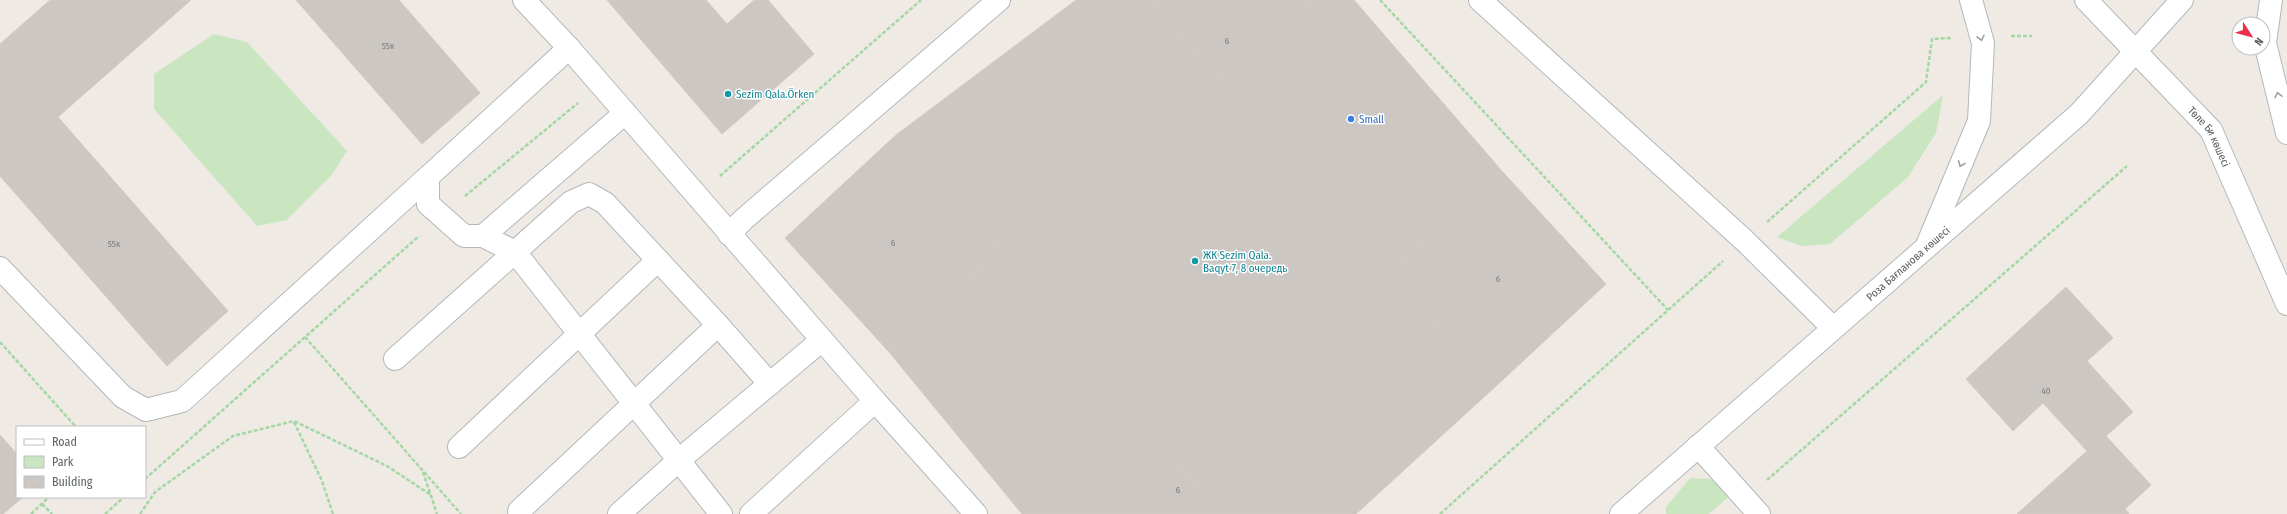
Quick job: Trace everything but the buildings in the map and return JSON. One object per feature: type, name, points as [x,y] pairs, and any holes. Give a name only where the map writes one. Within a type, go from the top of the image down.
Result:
[{"type":"street","points":[[524,0],[569,48],[729,234],[976,514]]},
{"type":"street","points":[[729,234],[744,219],[999,0]]},
{"type":"street","points":[[1480,0],[1745,241],[1833,328]]},
{"type":"street","points":[[1926,247],[1979,121],[1983,43],[1971,0]]},
{"type":"street","name":"Төле Би көшесі","points":[[2086,0],[2211,130],[2285,300]]},
{"type":"street","name":"Роза Бағланова көшесі","points":[[1621,514],[2078,114],[2182,0]]},
{"type":"street","points":[[2271,0],[2265,43],[2287,133]]},
{"type":"street","points":[[0,268],[123,396],[146,410],[182,401],[569,48]]},
{"type":"street","points":[[483,236],[625,113]]},
{"type":"street","points":[[428,177],[428,204],[464,236],[483,236],[515,252],[721,514]]},
{"type":"street","points":[[395,359],[571,202],[589,194],[605,203],[718,325],[770,384]]},
{"type":"street","points":[[459,447],[658,260]]},
{"type":"street","points":[[2285,300],[2287,268]]},
{"type":"street","points":[[519,511],[718,325]]},
{"type":"street","points":[[619,514],[679,460],[822,340]]},
{"type":"street","points":[[751,514],[875,401]]},
{"type":"street","points":[[1698,446],[1752,506]]},
{"type":"path","points":[[697,197],[921,0]]},
{"type":"path","points":[[1380,0],[1668,310]]},
{"type":"path","points":[[2009,36],[2032,36]]},
{"type":"path","points":[[1440,514],[1745,241],[1926,82],[1932,39],[1954,38]]},
{"type":"path","points":[[146,478],[442,216],[600,84]]},
{"type":"path","points":[[1752,506],[2127,166]]},
{"type":"path","points":[[305,337],[461,514]]},
{"type":"path","points":[[0,342],[75,426]]},
{"type":"path","points":[[140,514],[155,492],[233,436],[294,421],[387,466],[431,495]]},
{"type":"path","points":[[294,421],[322,481],[333,514]]},
{"type":"path","points":[[422,470],[437,514]]},
{"type":"path","points":[[31,514],[48,498]]},
{"type":"path","points":[[105,514],[123,498]]},
{"type":"path","points":[[42,504],[52,514]]},
{"type":"green space","points":[[214,34],[247,42],[347,151],[331,176],[287,220],[257,226],[154,109],[154,74]]},
{"type":"green space","points":[[1943,95],[1936,133],[1908,177],[1830,244],[1801,246],[1777,237]]},
{"type":"green space","points":[[1690,478],[1711,479],[1732,494],[1709,514],[1666,514],[1666,507]]},
{"type":"place","name":"Sezim Qala.Örken","points":[[728,94]]},
{"type":"place","name":"Small","points":[[1351,119]]},
{"type":"place","name":"ЖК Sezim Qala. Baqyt 7, 8 очередь","points":[[1195,261]]}]
